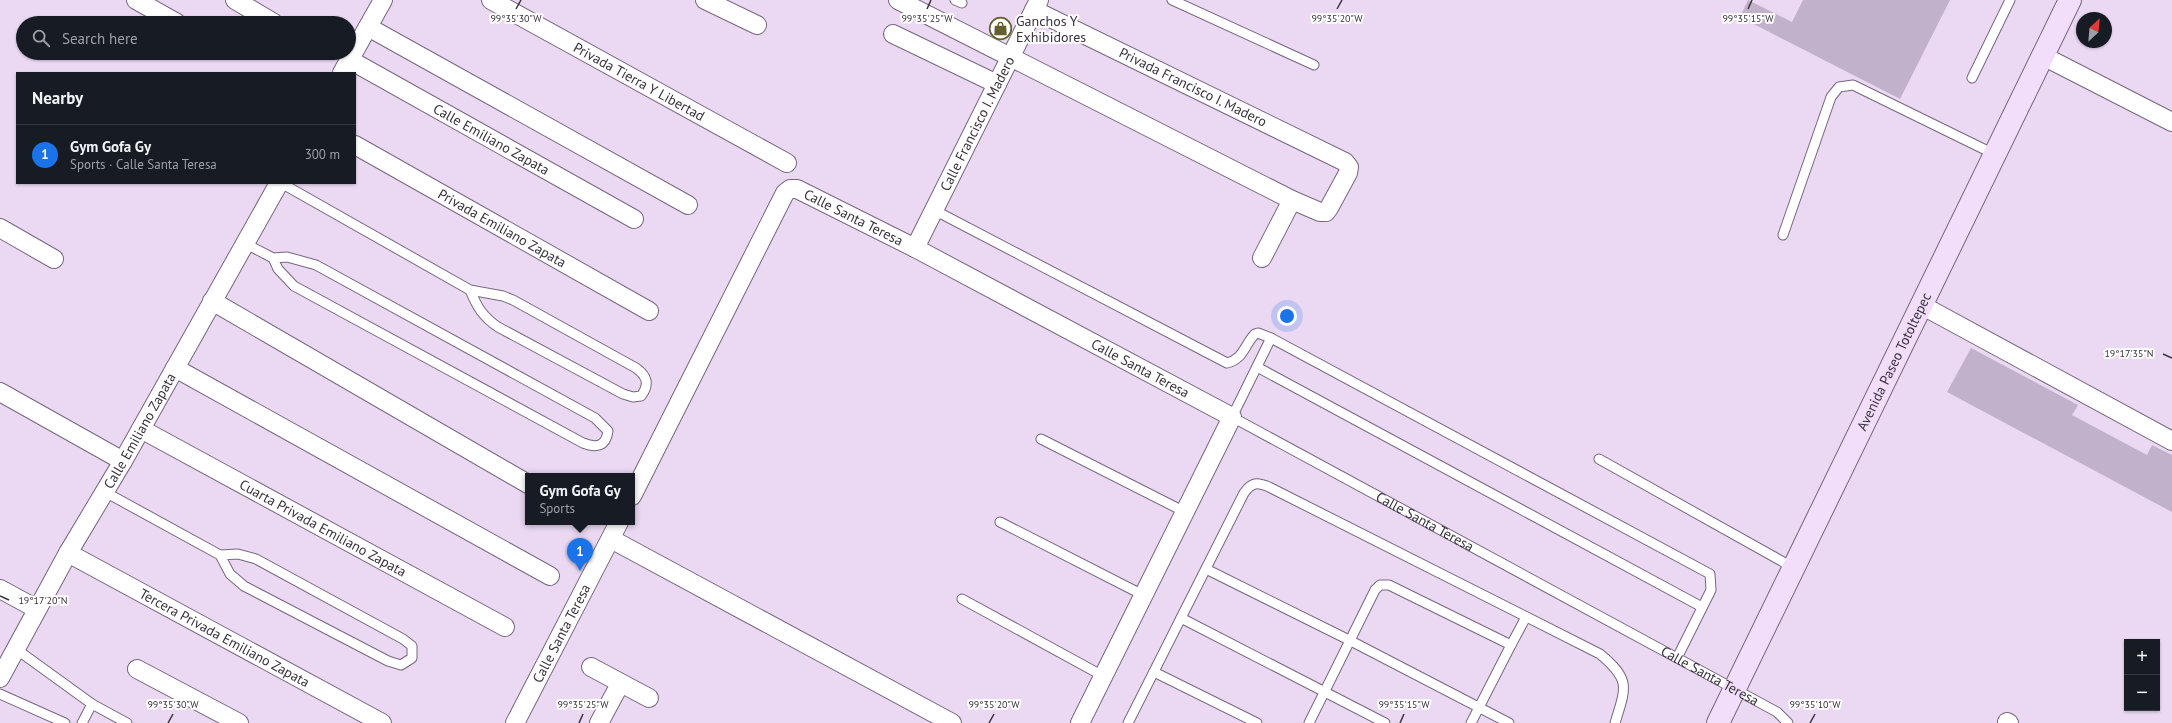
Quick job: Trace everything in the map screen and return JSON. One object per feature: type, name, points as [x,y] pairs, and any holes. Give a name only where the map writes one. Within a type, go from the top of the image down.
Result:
[{"type":"main road","name":"Avenida Paseo Totoltepec","points":[[1718,723],[1923,306],[2070,0]]},
{"type":"street","points":[[136,0],[165,16]]},
{"type":"street","points":[[235,0],[262,16]]},
{"type":"street","name":"Calle Emiliano Zapata","points":[[356,48],[383,0]]},
{"type":"street","name":"Privada Tierra Y Libertad","points":[[491,0],[787,163]]},
{"type":"street","points":[[705,0],[757,25]]},
{"type":"street","points":[[898,0],[1011,56],[1292,200],[1262,258]]},
{"type":"street","name":"Calle Francisco I. Madero","points":[[915,248],[1037,5]]},
{"type":"street","name":"Privada Francisco I. Madero","points":[[1037,5],[1345,162],[1349,167],[1348,173],[1326,212],[1320,212],[1292,200]]},
{"type":"street","points":[[368,27],[688,205]]},
{"type":"street","points":[[893,34],[997,84]]},
{"type":"street","points":[[2043,56],[2172,122]]},
{"type":"street","name":"Calle Emiliano Zapata","points":[[346,66],[634,219]]},
{"type":"street","name":"Privada Emiliano Zapata","points":[[356,146],[649,310]]},
{"type":"street","name":"Calle Emiliano Zapata","points":[[2,672],[68,553],[123,461],[279,184]]},
{"type":"street","name":"Calle Santa Teresa","points":[[635,490],[785,193],[790,189],[797,189],[915,248],[1232,417]]},
{"type":"street","points":[[0,228],[54,259]]},
{"type":"street","points":[[212,301],[525,482]]},
{"type":"street","points":[[1923,306],[2172,441]]},
{"type":"street","points":[[175,368],[550,576]]},
{"type":"street","points":[[0,392],[123,461]]},
{"type":"street","points":[[1080,723],[1232,417]]},
{"type":"street","name":"Cuarta Privada Emiliano Zapata","points":[[141,429],[505,627]]},
{"type":"street","name":"Calle Santa Teresa","points":[[515,723],[618,525]]},
{"type":"street","points":[[611,539],[952,723]]},
{"type":"street","name":"Tercera Privada Emiliano Zapata","points":[[68,553],[382,723]]},
{"type":"street","points":[[0,589],[38,609]]},
{"type":"street","points":[[591,667],[620,684],[649,698]]},
{"type":"street","points":[[137,669],[239,723]]},
{"type":"street","points":[[599,723],[620,684]]},
{"type":"lane","points":[[1172,0],[1314,66]]},
{"type":"lane","points":[[1972,78],[2010,0]]},
{"type":"lane","points":[[1783,235],[1831,97],[1839,86],[1852,86],[1996,155]]},
{"type":"lane","points":[[282,184],[470,290],[503,296],[513,300],[636,368],[644,374],[647,381],[646,389],[641,396],[634,397],[623,394],[498,327],[486,319],[478,310],[470,290]]},
{"type":"lane","points":[[934,210],[1227,363],[1236,361],[1241,357],[1255,334],[1258,333],[1271,338],[1710,574],[1711,590],[1677,658]]},
{"type":"lane","points":[[246,244],[273,258],[287,257],[316,265],[595,418],[608,431],[607,439],[601,445],[594,447],[583,443],[294,286],[278,269],[273,258]]},
{"type":"lane","points":[[1232,417],[1271,338]]},
{"type":"lane","points":[[1257,367],[1702,607]]},
{"type":"lane","name":"Calle Santa Teresa","points":[[1232,417],[1777,712],[1788,723]]},
{"type":"lane","points":[[1040,439],[1185,512]]},
{"type":"lane","points":[[1600,459],[1794,568]]},
{"type":"lane","points":[[1128,723],[1244,493],[1251,484],[1258,483],[1600,654],[1614,666],[1622,679],[1625,692],[1615,723]]},
{"type":"lane","points":[[105,492],[220,555],[238,554],[256,559],[284,574],[403,639],[412,646],[412,658],[401,665],[388,661],[244,586],[230,574],[220,555]]},
{"type":"lane","points":[[1000,522],[1143,595]]},
{"type":"lane","points":[[1206,569],[1349,640],[1509,723]]},
{"type":"lane","points":[[1309,723],[1349,640],[1375,590],[1380,585],[1389,585],[1511,645]]},
{"type":"lane","points":[[962,599],[1103,676]]},
{"type":"lane","points":[[1471,723],[1526,617]]},
{"type":"lane","points":[[1181,618],[1385,723]]},
{"type":"lane","points":[[16,649],[92,704],[127,723]]},
{"type":"lane","points":[[1154,672],[1257,723]]},
{"type":"lane","points":[[0,694],[66,723]]},
{"type":"lane","points":[[82,723],[92,704]]},
{"type":"building","points":[[1748,0],[1792,22],[1803,0],[1950,0],[1900,99],[1740,17]]},
{"type":"building","points":[[1971,348],[2078,405],[2072,415],[2147,455],[2152,445],[2172,455],[2172,512],[1947,392]]},
{"type":"place","name":"Ganchos Y Exhibidores","points":[[1001,29]]},
{"type":"place","name":"Gym Gofa Gy","points":[[580,571]]}]
